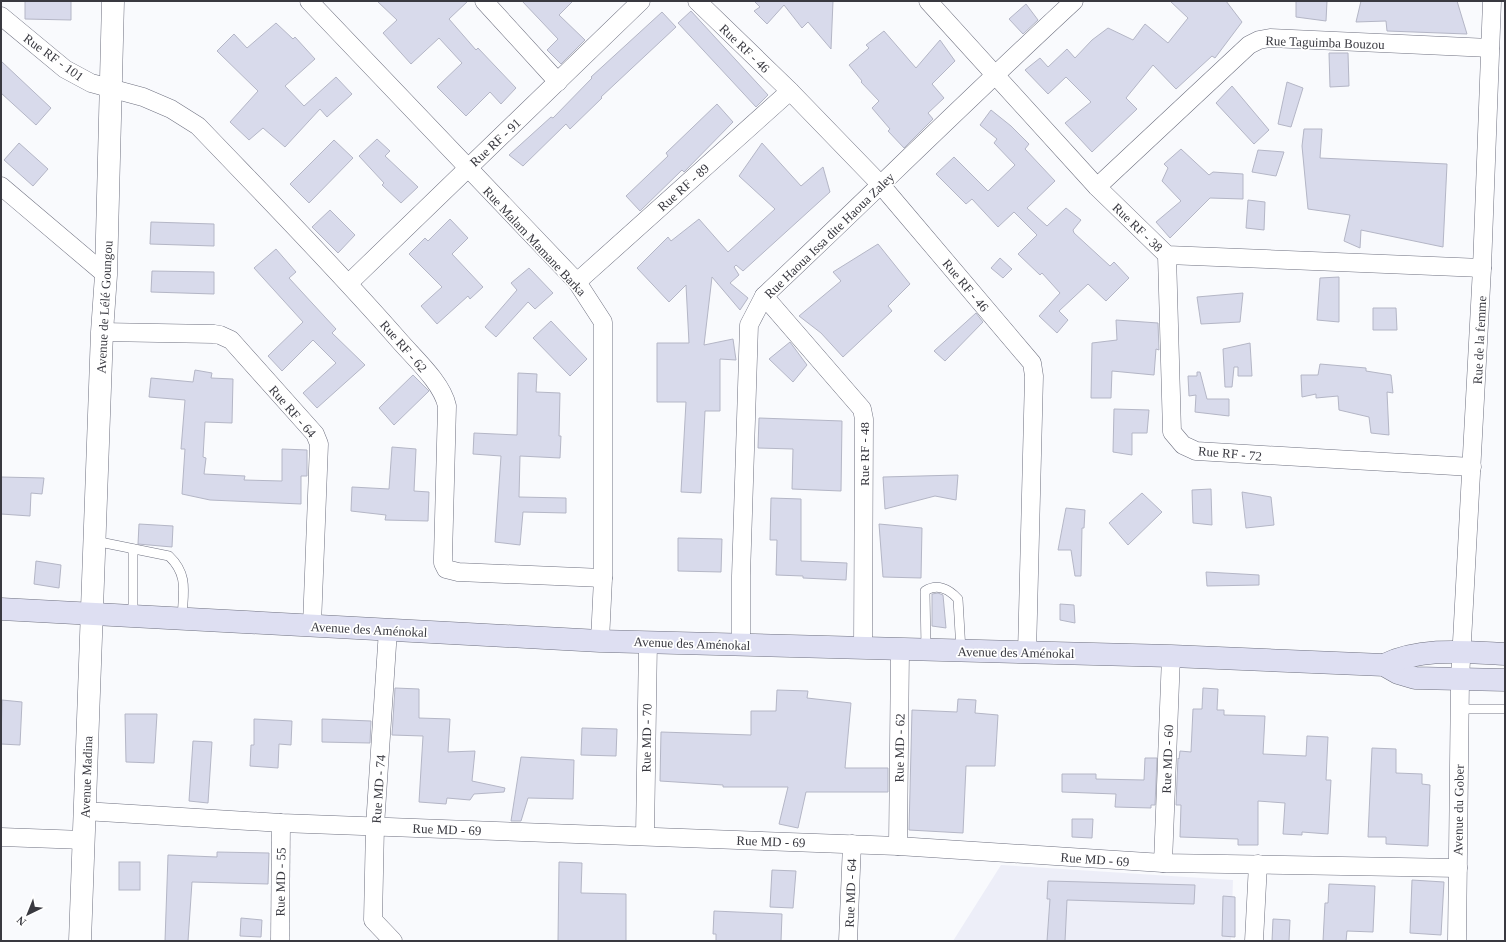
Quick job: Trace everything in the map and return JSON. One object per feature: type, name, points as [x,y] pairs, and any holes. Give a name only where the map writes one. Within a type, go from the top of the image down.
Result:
[{"type":"main road","name":"Avenue des Aménokal","points":[[1,609],[600,641],[648,641],[864,649],[1171,656],[1384,664],[1398,658],[1414,654],[1462,652],[1505,654]]},
{"type":"main road","name":"Avenue des Aménokal","points":[[1384,664],[1398,672],[1415,678],[1505,680]]},
{"type":"street","name":"Avenue de Lélé Goungou","points":[[92,614],[102,332],[106,275],[114,1]]},
{"type":"street","name":"Rue Malam Mamane Barka","points":[[309,1],[577,282],[603,322],[602,578],[600,641]]},
{"type":"street","points":[[484,1],[558,82]]},
{"type":"street","name":"Rue RF - 91","points":[[349,283],[641,1]]},
{"type":"street","name":"Rue RF - 46","points":[[697,1],[790,92],[881,185],[1032,363],[1034,376],[1028,653]]},
{"type":"street","name":"Rue RF - 38","points":[[928,1],[1097,187],[1167,255],[1482,268]]},
{"type":"street","name":"Rue Haoua Issa dite Haoua Zaley","points":[[741,638],[741,568],[749,326],[764,296],[881,185],[994,74],[1074,1]]},
{"type":"street","name":"Rue de la femme","points":[[1460,679],[1482,268],[1492,1]]},
{"type":"street","name":"Rue RF - 101","points":[[1,16],[65,69],[91,83],[112,89]]},
{"type":"street","name":"Rue Taguimba Bouzou","points":[[1097,187],[1249,45],[1259,40],[1270,38],[1490,48]]},
{"type":"street","name":"Rue RF - 62","points":[[112,89],[143,97],[171,109],[198,126],[349,283],[433,379],[445,397],[446,406],[444,566],[450,571],[458,572],[602,578]]},
{"type":"street","name":"Rue RF - 89","points":[[577,282],[790,92]]},
{"type":"street","points":[[1,186],[106,275]]},
{"type":"street","name":"Rue RF - 72","points":[[1167,255],[1172,432],[1183,445],[1196,452],[1472,467]]},
{"type":"street","name":"Rue RF - 48","points":[[764,296],[862,409],[864,419],[864,649]]},
{"type":"street","name":"Rue RF - 64","points":[[102,332],[214,334],[225,337],[231,340],[315,434],[319,444],[312,625]]},
{"type":"street","name":"Avenue Madina","points":[[80,941],[92,614]]},
{"type":"street","name":"Rue MD - 74","points":[[388,630],[375,826],[373,920],[393,941]]},
{"type":"street","name":"Rue MD - 70","points":[[645,836],[648,641]]},
{"type":"street","name":"Rue MD - 62","points":[[898,846],[900,649]]},
{"type":"street","name":"Rue MD - 60","points":[[1163,863],[1171,656]]},
{"type":"street","name":"Avenue du Gober","points":[[1457,941],[1460,679]]},
{"type":"street","name":"Rue MD - 69","points":[[84,812],[375,826],[898,846],[1163,863],[1458,868]]},
{"type":"street","name":"Rue MD - 55","points":[[280,941],[281,822]]},
{"type":"street","points":[[1,837],[84,840]]},
{"type":"street","name":"Rue MD - 64","points":[[848,941],[852,844]]},
{"type":"street","points":[[1254,941],[1258,864]]},
{"type":"lane","points":[[95,541],[169,556],[178,564],[183,574],[182,619]]},
{"type":"lane","points":[[133,549],[133,616]]},
{"type":"lane","points":[[926,650],[926,591],[935,587],[948,590],[958,599],[961,651]]},
{"type":"lane","points":[[1459,709],[1505,709]]},
{"type":"shaded area","points":[[1001,865],[1233,880],[1231,941],[953,941]]},
{"type":"building","points":[[25,1],[71,1],[71,20],[25,19]]},
{"type":"building","points":[[377,1],[468,1],[449,19],[476,50],[478,48],[516,88],[501,104],[490,92],[466,116],[437,87],[462,63],[439,38],[411,64],[383,33],[397,20]]},
{"type":"building","points":[[522,1],[573,1],[559,15],[585,40],[561,64],[547,50],[558,39]]},
{"type":"building","points":[[754,1],[833,1],[831,49],[808,22],[802,28],[784,5],[767,24],[754,11],[760,7]]},
{"type":"building","points":[[1170,1],[1226,1],[1242,22],[1215,58],[1212,56],[1176,89],[1153,65],[1126,98],[1137,109],[1092,152],[1065,123],[1091,102],[1066,77],[1048,94],[1025,70],[1040,58],[1048,67],[1067,49],[1075,58],[1092,40],[1108,28],[1133,40],[1145,24],[1168,43],[1188,18]]},
{"type":"building","points":[[1296,1],[1327,1],[1326,21],[1296,17]]},
{"type":"building","points":[[1361,1],[1457,1],[1467,34],[1387,31],[1386,21],[1356,22]]},
{"type":"building","points":[[1026,4],[1038,20],[1023,34],[1009,19]]},
{"type":"building","points":[[691,11],[768,95],[756,107],[678,23]]},
{"type":"building","points":[[662,12],[676,27],[601,97],[602,98],[570,129],[566,124],[523,166],[509,155],[551,117],[553,118],[592,78],[591,77]]},
{"type":"building","points":[[276,23],[293,39],[295,37],[315,59],[285,86],[304,106],[336,77],[352,94],[327,117],[320,109],[285,147],[263,128],[249,140],[230,122],[258,91],[217,51],[234,34],[247,48]]},
{"type":"building","points":[[884,31],[916,68],[940,40],[955,61],[932,84],[944,98],[928,113],[933,119],[904,148],[888,131],[890,129],[872,108],[879,101],[861,82],[862,81],[849,65],[869,48],[866,45]]},
{"type":"building","points":[[1329,53],[1348,53],[1349,86],[1330,87]]},
{"type":"building","points":[[1,61],[51,108],[36,125],[1,93]]},
{"type":"building","points":[[1287,82],[1303,88],[1291,127],[1278,124]]},
{"type":"building","points":[[1232,86],[1269,130],[1254,144],[1216,103]]},
{"type":"building","points":[[717,104],[733,122],[684,172],[682,170],[640,211],[626,196],[668,156],[666,153]]},
{"type":"building","points":[[991,110],[1011,126],[1029,144],[1025,149],[1055,181],[1027,208],[1047,226],[1066,208],[1081,220],[1073,230],[1074,233],[1110,266],[1114,262],[1129,278],[1106,301],[1088,284],[1059,311],[1068,320],[1057,333],[1039,316],[1060,293],[1042,273],[1040,275],[1018,254],[1037,235],[1014,212],[998,227],[972,199],[966,204],[936,174],[954,157],[988,191],[1015,165],[994,143],[997,139],[980,125]]},
{"type":"building","points":[[1304,129],[1322,129],[1320,158],[1447,164],[1443,247],[1361,230],[1360,248],[1344,241],[1350,215],[1308,209],[1302,146]]},
{"type":"building","points":[[377,139],[390,151],[385,156],[418,187],[401,203],[382,185],[384,183],[359,156]]},
{"type":"building","points":[[334,140],[353,158],[309,203],[290,184]]},
{"type":"building","points":[[19,143],[48,169],[33,186],[4,160]]},
{"type":"building","points":[[762,143],[801,186],[823,167],[830,192],[743,271],[736,265],[734,267],[739,275],[730,283],[748,298],[740,310],[712,277],[704,345],[733,339],[736,360],[720,359],[720,411],[705,411],[701,493],[681,492],[686,402],[657,402],[657,343],[689,343],[686,285],[669,302],[637,268],[668,237],[671,241],[699,219],[728,252],[775,209],[739,176]]},
{"type":"building","points":[[1181,149],[1209,175],[1213,172],[1243,174],[1243,199],[1210,198],[1170,238],[1156,222],[1181,201],[1162,181],[1168,168],[1164,164]]},
{"type":"building","points":[[1258,150],[1284,152],[1276,176],[1252,172]]},
{"type":"building","points":[[1248,200],[1265,202],[1264,230],[1246,228]]},
{"type":"building","points":[[330,210],[355,235],[338,253],[312,227]]},
{"type":"building","points":[[450,219],[468,238],[452,254],[483,287],[470,299],[468,296],[437,324],[421,306],[442,287],[409,254],[425,238],[428,241]]},
{"type":"building","points":[[151,222],[214,224],[214,246],[150,244]]},
{"type":"building","points":[[878,244],[910,284],[888,306],[892,311],[843,357],[821,333],[799,316],[841,281],[833,272]]},
{"type":"building","points":[[276,249],[296,272],[289,278],[336,329],[332,333],[365,365],[317,408],[303,393],[336,363],[313,340],[282,371],[268,356],[303,322],[254,268]]},
{"type":"building","points":[[1000,258],[1012,269],[1003,278],[991,268]]},
{"type":"building","points":[[529,268],[553,293],[535,309],[528,302],[496,337],[485,327],[517,290],[511,283]]},
{"type":"building","points":[[152,271],[214,272],[214,294],[151,292]]},
{"type":"building","points":[[1339,277],[1339,322],[1317,320],[1320,278]]},
{"type":"building","points":[[1243,293],[1240,322],[1201,324],[1197,297]]},
{"type":"building","points":[[1373,308],[1396,308],[1397,330],[1373,330]]},
{"type":"building","points":[[976,313],[983,322],[945,361],[934,351]]},
{"type":"building","points":[[1116,320],[1158,323],[1159,350],[1156,349],[1154,375],[1112,371],[1111,398],[1091,398],[1092,343],[1117,340]]},
{"type":"building","points":[[551,321],[587,359],[570,376],[533,338]]},
{"type":"building","points":[[790,342],[807,365],[793,382],[769,359]]},
{"type":"building","points":[[1250,343],[1252,376],[1238,376],[1238,367],[1234,367],[1232,387],[1225,387],[1223,349]]},
{"type":"building","points":[[1320,364],[1366,368],[1366,371],[1391,375],[1393,393],[1387,392],[1389,435],[1371,433],[1369,417],[1339,410],[1338,396],[1316,398],[1316,394],[1302,397],[1301,375],[1318,375]]},
{"type":"building","points":[[195,370],[212,373],[211,378],[233,379],[232,423],[205,422],[203,457],[206,458],[204,474],[245,476],[244,480],[282,481],[282,449],[307,450],[307,476],[301,476],[301,504],[210,500],[182,494],[185,449],[181,449],[185,400],[149,397],[151,378],[193,382]]},
{"type":"building","points":[[1197,372],[1200,372],[1207,399],[1229,399],[1229,416],[1195,412],[1196,395],[1189,396],[1188,376],[1197,376]]},
{"type":"building","points":[[518,373],[537,374],[536,392],[560,393],[559,436],[561,436],[560,458],[520,456],[519,497],[566,498],[566,513],[523,512],[520,545],[495,542],[501,456],[473,454],[474,433],[517,435]]},
{"type":"building","points":[[413,375],[429,391],[394,425],[379,408]]},
{"type":"building","points":[[1114,409],[1149,410],[1147,433],[1132,433],[1132,455],[1113,452]]},
{"type":"building","points":[[759,418],[842,421],[841,491],[792,489],[793,449],[758,448]]},
{"type":"building","points":[[392,447],[416,449],[414,491],[429,492],[428,521],[385,520],[386,515],[351,511],[352,487],[389,489]]},
{"type":"building","points":[[958,475],[956,500],[935,496],[885,509],[883,477]]},
{"type":"building","points":[[1,477],[44,478],[42,494],[31,493],[30,516],[1,514]]},
{"type":"building","points":[[1211,489],[1212,525],[1193,523],[1192,490]]},
{"type":"building","points":[[1242,492],[1271,497],[1274,525],[1246,528]]},
{"type":"building","points":[[1142,493],[1162,512],[1128,545],[1109,523]]},
{"type":"building","points":[[771,498],[801,499],[801,561],[847,563],[846,580],[776,575],[777,540],[770,540]]},
{"type":"building","points":[[1066,508],[1085,510],[1084,528],[1082,528],[1081,576],[1075,576],[1071,550],[1058,550]]},
{"type":"building","points":[[139,524],[173,526],[172,547],[138,544]]},
{"type":"building","points":[[879,524],[922,528],[921,578],[883,577]]},
{"type":"building","points":[[678,538],[722,539],[721,572],[678,571]]},
{"type":"building","points":[[36,561],[61,565],[59,588],[34,584]]},
{"type":"building","points":[[1206,572],[1259,575],[1259,585],[1207,586]]},
{"type":"building","points":[[938,593],[943,595],[946,628],[932,626],[932,594]]},
{"type":"building","points":[[1060,604],[1074,605],[1075,623],[1060,620]]},
{"type":"building","points":[[395,688],[419,689],[419,718],[450,719],[448,752],[475,751],[472,781],[505,788],[504,792],[474,794],[470,800],[447,798],[446,804],[419,802],[423,736],[392,735]]},
{"type":"building","points":[[1203,688],[1218,689],[1217,710],[1224,710],[1224,715],[1265,716],[1263,754],[1306,756],[1307,736],[1328,737],[1326,780],[1331,780],[1328,834],[1302,832],[1302,835],[1283,834],[1285,803],[1258,801],[1258,845],[1238,845],[1238,839],[1180,837],[1181,805],[1176,805],[1178,758],[1179,759],[1180,751],[1191,752],[1193,709],[1202,709]]},
{"type":"building","points":[[777,690],[808,691],[807,698],[851,703],[845,768],[888,768],[888,792],[806,792],[798,828],[779,824],[788,787],[723,787],[723,785],[660,781],[661,732],[751,735],[751,711],[776,711]]},
{"type":"building","points":[[958,699],[976,700],[975,713],[998,715],[995,766],[966,766],[963,833],[909,830],[912,710],[957,712]]},
{"type":"building","points":[[2,700],[22,702],[20,745],[1,744]]},
{"type":"building","points":[[125,714],[157,714],[154,763],[126,762]]},
{"type":"building","points":[[254,719],[292,721],[291,745],[279,744],[278,768],[250,766],[251,745],[254,745]]},
{"type":"building","points":[[322,719],[371,721],[370,743],[322,742]]},
{"type":"building","points":[[582,728],[617,729],[616,756],[581,755]]},
{"type":"building","points":[[193,741],[212,742],[208,803],[189,801]]},
{"type":"building","points":[[1372,748],[1396,749],[1396,773],[1422,774],[1422,784],[1430,785],[1428,846],[1386,844],[1386,837],[1368,837]]},
{"type":"building","points":[[521,757],[574,760],[573,799],[528,798],[521,821],[511,821]]},
{"type":"building","points":[[1145,758],[1157,758],[1155,805],[1151,805],[1151,808],[1115,807],[1116,794],[1062,792],[1062,774],[1096,774],[1096,779],[1144,780]]},
{"type":"building","points":[[1072,819],[1093,819],[1092,838],[1072,837]]},
{"type":"building","points":[[217,852],[269,853],[268,884],[192,882],[188,941],[165,941],[168,855],[217,857]]},
{"type":"building","points":[[119,862],[140,862],[140,890],[119,890]]},
{"type":"building","points":[[559,862],[582,863],[581,893],[626,894],[626,941],[558,941]]},
{"type":"building","points":[[772,870],[796,871],[793,908],[770,907]]},
{"type":"building","points":[[1412,880],[1444,882],[1441,935],[1410,933]]},
{"type":"building","points":[[1048,881],[1195,885],[1194,904],[1067,900],[1065,941],[1047,941],[1050,899],[1047,899]]},
{"type":"building","points":[[1329,884],[1375,886],[1373,932],[1347,931],[1346,941],[1323,941],[1325,903],[1328,903]]},
{"type":"building","points":[[1223,896],[1235,897],[1235,937],[1222,936]]},
{"type":"building","points":[[714,911],[782,914],[781,941],[716,941],[716,934],[713,934]]},
{"type":"building","points":[[241,918],[262,920],[261,937],[240,936]]},
{"type":"building","points":[[1273,919],[1290,920],[1289,941],[1272,941]]}]
